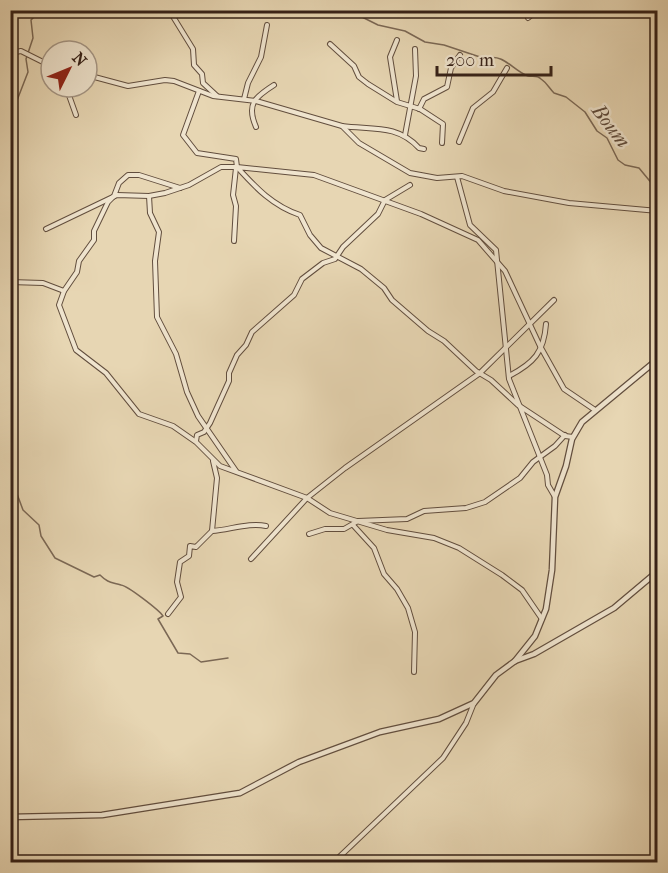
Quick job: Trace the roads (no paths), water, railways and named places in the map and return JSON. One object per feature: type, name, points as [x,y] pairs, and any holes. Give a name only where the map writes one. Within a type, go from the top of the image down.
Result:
[{"type":"street","points":[[169,10],[193,49],[194,65],[202,74],[203,83],[218,96]]},
{"type":"street","points":[[528,18],[538,10]]},
{"type":"street","points":[[244,99],[248,83],[261,57],[267,25]]},
{"type":"street","points":[[397,40],[390,57],[397,102]]},
{"type":"street","points":[[330,44],[354,66],[359,77],[368,84],[397,102],[419,109],[443,124],[445,128],[442,143]]},
{"type":"street","points":[[405,135],[417,69],[414,60],[415,49]]},
{"type":"street","points":[[10,53],[21,51],[39,60]]},
{"type":"street","points":[[419,109],[424,99],[447,87],[451,68],[460,54]]},
{"type":"street","points":[[459,142],[473,108],[494,92],[507,68]]},
{"type":"street","points":[[99,78],[128,86],[165,80],[218,96],[256,101],[342,126],[374,128],[405,135],[419,148],[424,149]]},
{"type":"street","points":[[256,127],[250,114],[252,104],[258,95],[274,85]]},
{"type":"street","points":[[199,91],[183,135],[197,153],[236,159],[237,167],[232,195],[236,206],[234,241]]},
{"type":"street","points":[[70,99],[76,115]]},
{"type":"street","points":[[342,126],[359,143],[410,173],[437,178],[462,176],[504,191],[569,203],[657,211]]},
{"type":"street","points":[[46,229],[114,196],[149,196],[180,188],[221,167],[314,175],[385,200],[478,240],[505,271],[540,346],[564,389],[596,410]]},
{"type":"street","points":[[237,167],[271,202],[286,212],[300,215],[310,235],[321,248],[354,264],[384,288],[393,300],[518,405],[565,435],[573,437]]},
{"type":"street","points":[[180,188],[128,175],[119,183],[94,231],[94,240],[79,261],[77,272],[64,291],[59,305],[76,350],[106,373],[139,414],[173,426],[196,442],[213,461],[236,472],[307,498],[330,513],[354,523],[434,538],[459,548],[522,590],[542,619]]},
{"type":"street","points":[[457,177],[470,225],[496,250],[509,376],[518,405],[555,497]]},
{"type":"street","points":[[196,442],[197,435],[207,427],[229,381],[229,374],[238,353],[246,345],[252,332],[294,295],[302,279],[323,263],[335,259],[378,214],[385,200],[410,185]]},
{"type":"street","points":[[149,196],[150,213],[159,232],[155,261],[157,317],[176,354],[190,398],[236,472]]},
{"type":"street","points":[[10,282],[43,283],[64,291]]},
{"type":"street","points":[[251,559],[307,498],[345,468],[480,373],[507,349],[529,323],[554,300]]},
{"type":"street","points":[[509,376],[531,365],[545,341],[546,324]]},
{"type":"street","points":[[334,862],[443,758],[466,723],[474,703],[496,675],[515,661],[535,636],[542,619],[552,570],[555,497],[573,437],[582,422],[657,359]]},
{"type":"street","points":[[309,534],[325,529],[344,530],[354,523],[407,519],[424,511],[466,508],[485,502],[520,478],[565,435]]},
{"type":"street","points":[[212,531],[217,478],[213,461]]},
{"type":"street","points":[[354,523],[374,548],[384,574],[397,589],[408,608],[415,632],[414,672]]},
{"type":"street","points":[[168,614],[181,597],[177,582],[180,562],[189,556],[190,546],[196,547],[212,531],[250,525],[266,526]]},
{"type":"street","points":[[515,661],[534,654],[614,608],[657,571]]},
{"type":"street","points":[[10,817],[102,815],[240,793],[299,762],[380,732],[439,719],[474,703]]},
{"type":"waterway","points":[[10,110],[16,103],[28,72],[26,59],[33,38],[31,20],[36,15],[36,10]]},
{"type":"waterway","name":"Boum","points":[[342,10],[351,17],[360,16],[378,25],[405,31],[425,42],[444,45],[486,59],[498,58],[523,74],[539,78],[554,93],[566,97],[585,112],[597,131],[607,138],[618,160],[625,165],[639,168],[658,191]]},
{"type":"waterway","points":[[10,475],[23,510],[39,525],[41,536],[55,558],[94,577],[100,575],[108,581],[125,586],[156,609],[163,616],[158,619],[178,653],[190,654],[201,662],[228,658]]}]
